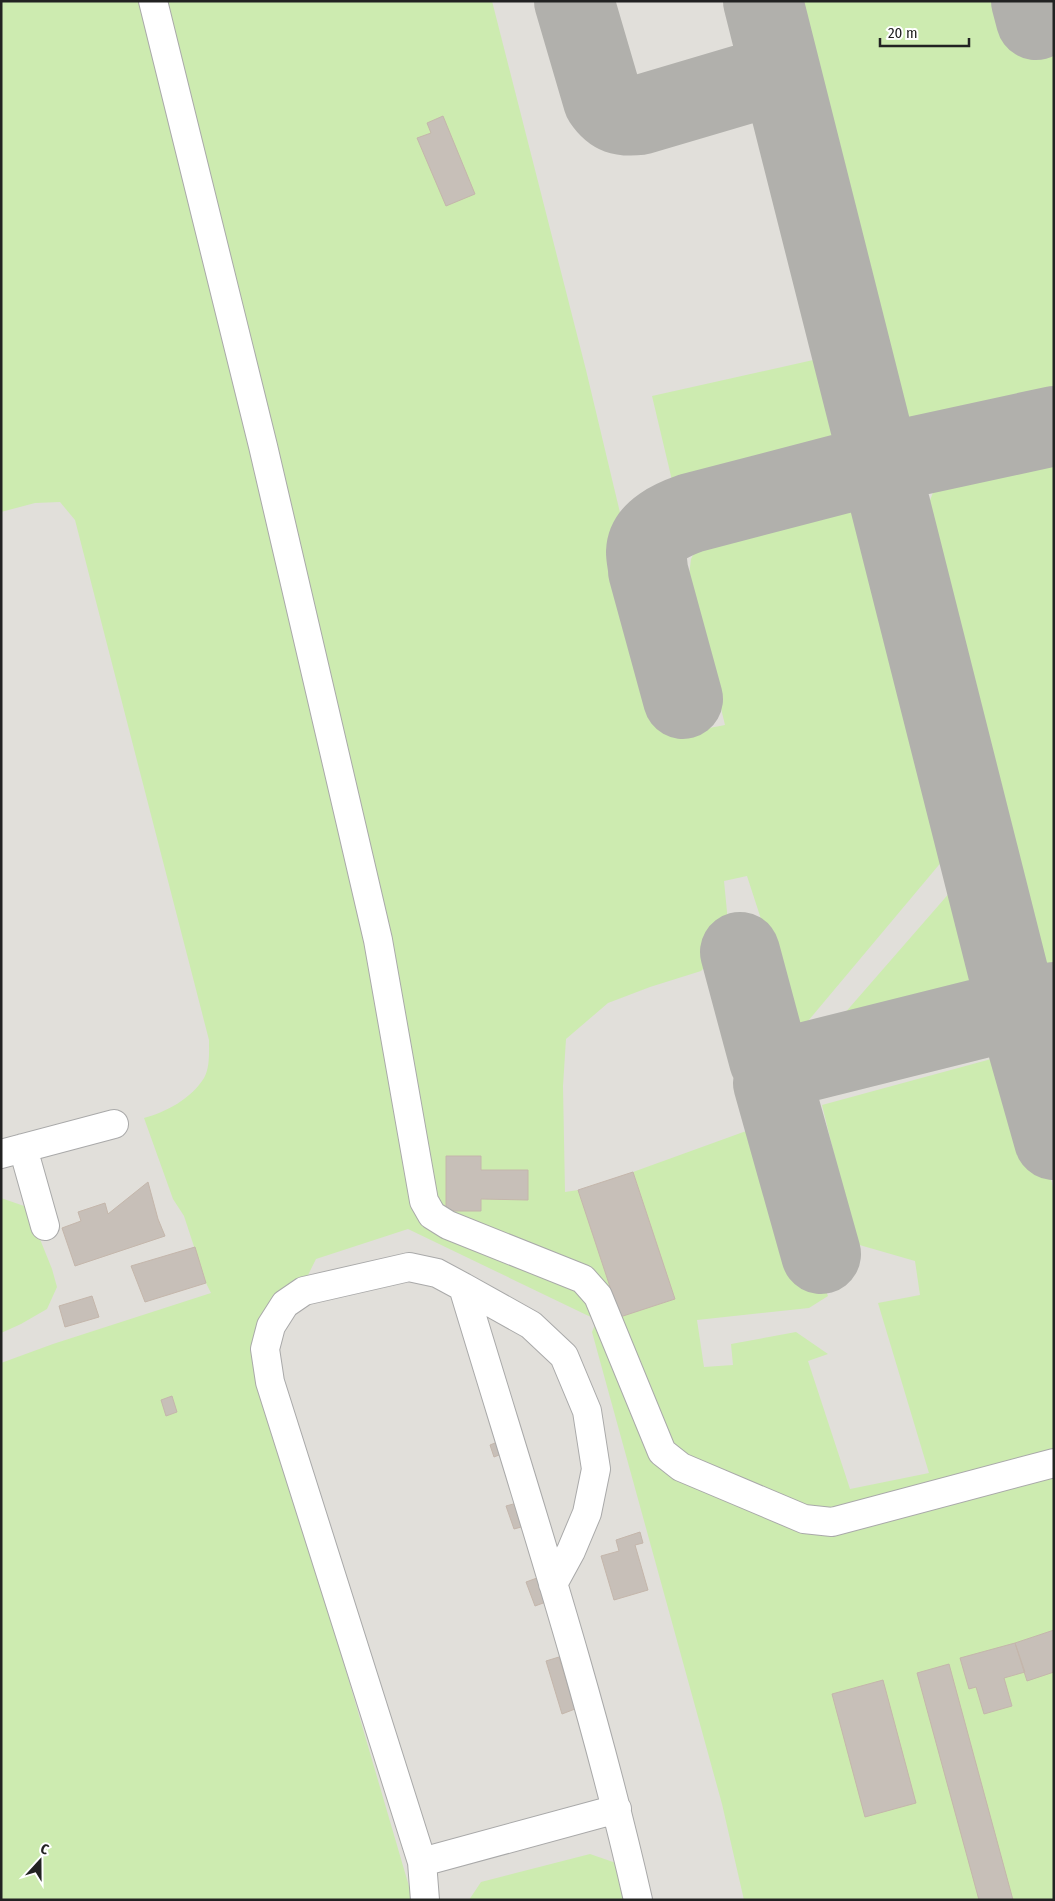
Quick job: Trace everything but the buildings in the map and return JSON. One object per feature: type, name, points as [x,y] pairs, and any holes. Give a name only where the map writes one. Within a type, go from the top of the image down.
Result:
[{"type":"lane","points":[[152,1],[263,446],[378,940],[424,1201],[432,1215],[448,1225],[583,1278],[598,1296],[662,1452],[681,1468],[804,1519],[832,1522],[1054,1463]]},
{"type":"lane","points":[[46,1226],[12,1151],[114,1124]]},
{"type":"lane","points":[[425,1900],[422,1862],[270,1382],[266,1349],[271,1326],[285,1304],[304,1291],[409,1267],[437,1273],[531,1324],[564,1356],[587,1411],[596,1469],[587,1513],[553,1584]]},
{"type":"lane","points":[[463,1287],[553,1584],[618,1810],[638,1900]]},
{"type":"lane","points":[[422,1862],[618,1810]]},
{"type":"shaded area","points":[[1,1],[1054,1],[1054,1900],[1,1900]]},
{"type":"green space","points":[[1,1],[492,1],[586,370],[673,735],[725,725],[689,576],[691,559],[698,545],[858,507],[882,518],[964,835],[798,1033],[747,876],[724,881],[728,922],[720,952],[701,971],[608,1003],[566,1039],[563,1086],[565,1192],[578,1190],[620,1317],[675,1299],[633,1172],[760,1126],[828,1296],[809,1308],[697,1320],[704,1367],[733,1365],[731,1344],[796,1332],[828,1354],[808,1361],[850,1489],[929,1473],[878,1303],[920,1295],[915,1261],[856,1244],[822,1105],[1017,1052],[1054,1191],[1054,1900],[744,1900],[722,1804],[592,1332],[597,1320],[408,1229],[316,1259],[306,1279],[291,1290],[263,1387],[413,1900],[1,1900],[1,1363],[53,1344],[211,1293],[184,1216],[173,1199],[144,1118],[177,1104],[199,1086],[207,1070],[209,1040],[75,520],[60,502],[35,503],[1,512]]},
{"type":"green space","points":[[796,1],[1005,1],[1019,55],[1054,44],[1054,419],[936,447],[905,433]]},
{"type":"green space","points":[[840,354],[867,442],[857,464],[695,507],[675,493],[652,396]]},
{"type":"green space","points":[[1054,454],[1054,996],[925,513],[936,485]]},
{"type":"green space","points":[[972,867],[1007,993],[996,1008],[810,1053]]},
{"type":"green space","points":[[1,1198],[27,1207],[52,1269],[57,1287],[47,1309],[1,1333]]},
{"type":"green space","points":[[590,1854],[616,1863],[634,1900],[469,1900],[481,1882]]},
{"type":"taxiway","points":[[574,1],[603,100],[610,109],[618,114],[628,116],[640,115],[758,80],[775,84],[787,97]]},
{"type":"taxiway","points":[[763,1],[1022,1027],[1054,1140]]},
{"type":"taxiway","points":[[1031,1],[1036,20]]},
{"type":"taxiway","points":[[683,699],[648,571],[646,552],[648,544],[651,537],[663,526],[691,513],[879,464],[1054,426]]},
{"type":"taxiway","points":[[740,952],[769,1060],[778,1069]]},
{"type":"taxiway","points":[[821,1254],[773,1083],[778,1069],[1018,1009],[1054,1002]]}]
